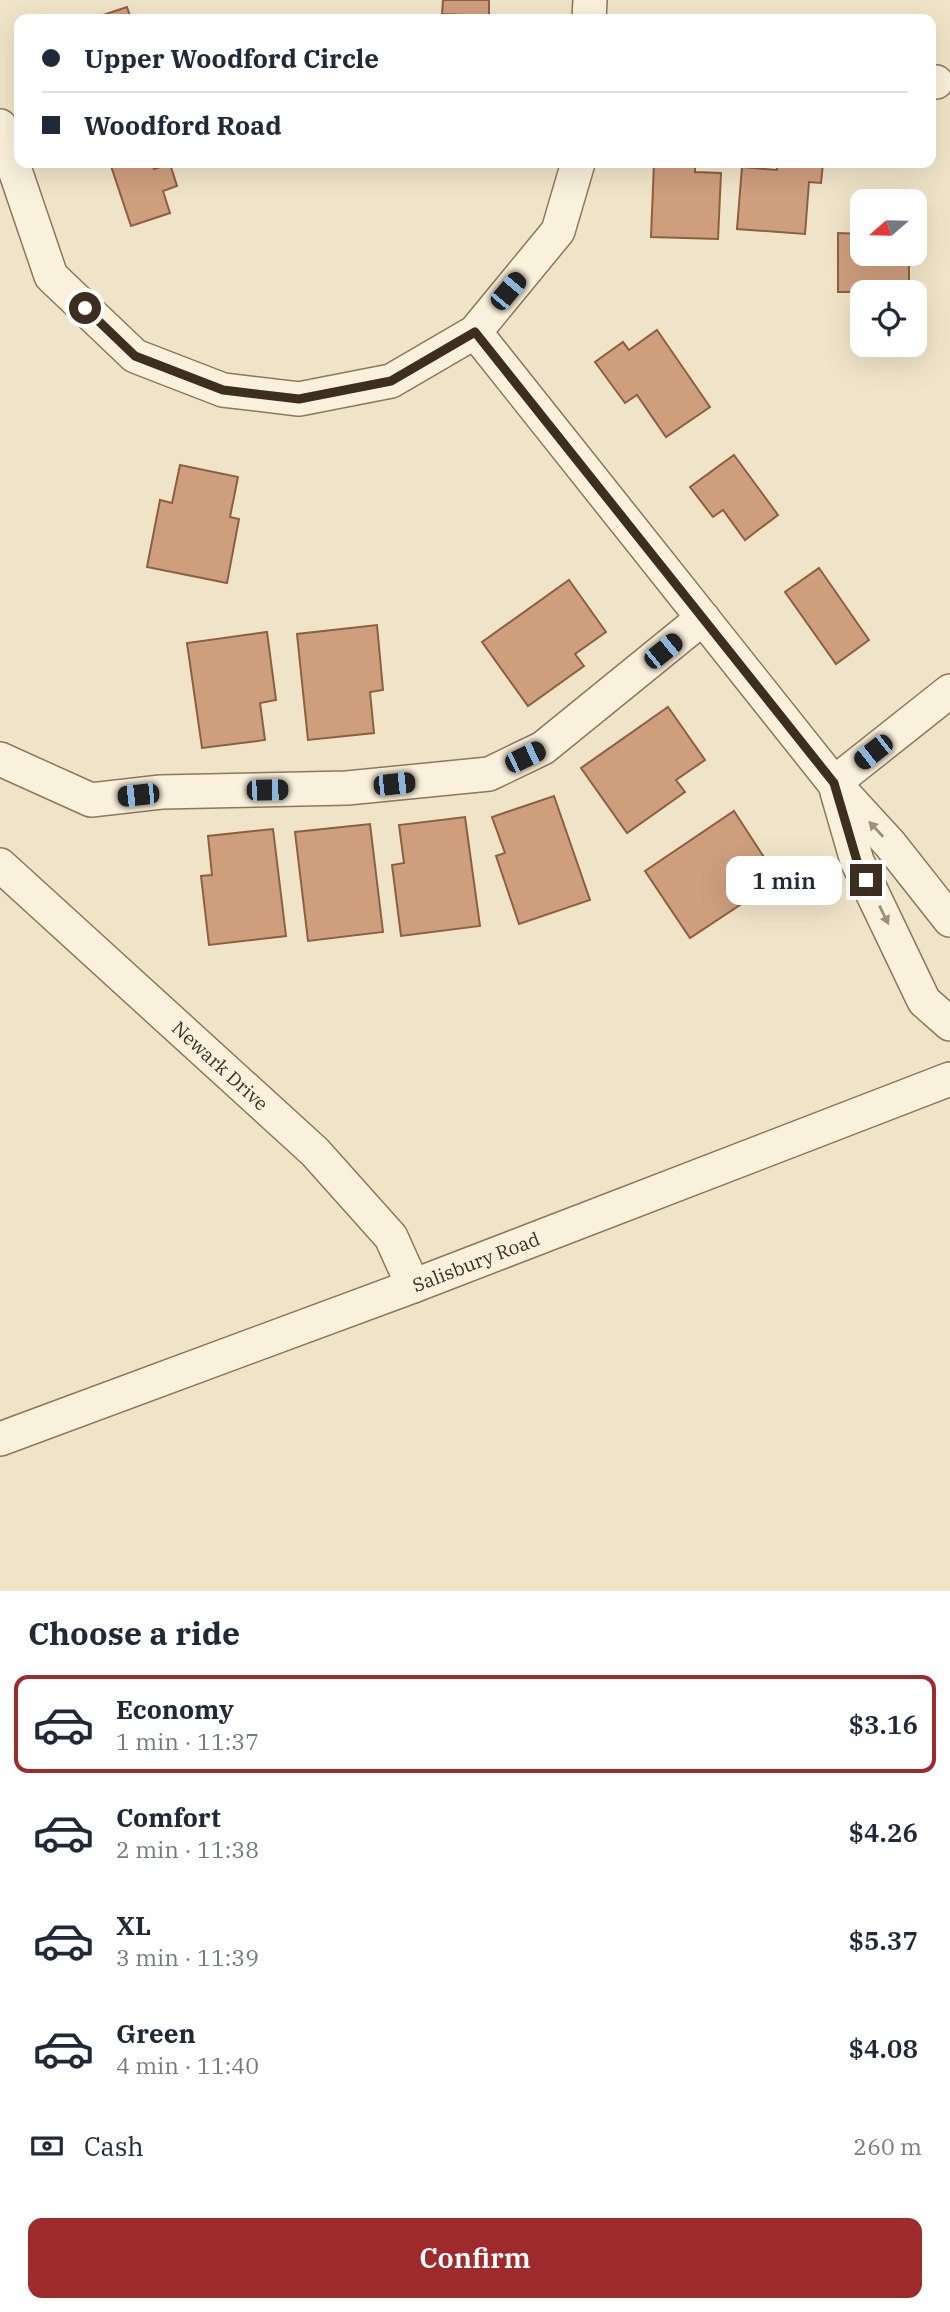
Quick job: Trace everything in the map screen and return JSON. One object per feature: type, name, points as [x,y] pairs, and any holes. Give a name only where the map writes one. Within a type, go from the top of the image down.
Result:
[{"type":"street","points":[[0,126],[14,167]]},
{"type":"street","points":[[14,168],[51,276],[135,356],[223,390],[299,399],[391,381],[475,332],[558,231],[577,168]]},
{"type":"street","points":[[475,332],[834,783],[890,844],[950,920]]},
{"type":"street","points":[[0,759],[91,800],[161,792],[347,789],[489,774],[543,748],[702,618]]},
{"type":"street","points":[[834,783],[950,691]]},
{"type":"street","points":[[834,783],[857,861],[924,1001],[950,1024]]},
{"type":"street","name":"Newark Drive","points":[[0,865],[315,1152],[391,1237],[413,1286]]},
{"type":"street","name":"Salisbury Road","points":[[0,1438],[413,1286],[950,1080]]},
{"type":"building","points":[[443,0],[489,0],[489,14],[442,14]]},
{"type":"building","points":[[127,7],[129,14],[106,14]]},
{"type":"building","points":[[112,168],[171,168],[177,186],[163,191],[170,213],[131,226]]},
{"type":"building","points":[[654,168],[695,168],[695,172],[721,173],[718,239],[651,237]]},
{"type":"building","points":[[742,168],[822,168],[821,183],[809,182],[805,234],[737,229]]},
{"type":"building","points":[[838,233],[850,233],[850,266],[909,266],[909,280],[850,280],[850,292],[838,292]]},
{"type":"building","points":[[657,330],[710,407],[666,437],[637,395],[625,403],[595,362],[623,342],[629,350]]},
{"type":"building","points":[[734,455],[778,515],[745,540],[723,510],[713,517],[690,487]]},
{"type":"building","points":[[180,465],[238,477],[230,517],[239,519],[227,583],[147,567],[160,500],[172,503]]},
{"type":"building","points":[[819,568],[869,640],[836,664],[785,592]]},
{"type":"building","points":[[569,580],[606,632],[575,654],[584,666],[528,706],[482,642]]},
{"type":"building","points":[[377,625],[383,690],[370,692],[374,733],[308,740],[297,634]]},
{"type":"building","points":[[267,632],[276,700],[260,703],[265,740],[202,748],[187,643]]},
{"type":"building","points":[[668,707],[705,760],[676,780],[685,792],[627,833],[581,768]]},
{"type":"building","points":[[554,796],[590,900],[519,924],[496,856],[505,853],[492,817]]},
{"type":"building","points":[[734,811],[769,865],[739,885],[749,899],[690,938],[645,871]]},
{"type":"building","points":[[465,817],[480,926],[401,936],[392,865],[404,863],[399,825]]},
{"type":"building","points":[[370,824],[383,932],[308,941],[295,832]]},
{"type":"building","points":[[273,829],[286,936],[209,945],[201,876],[212,875],[208,836]]},
{"type":"route","points":[[85,308],[135,356],[223,390],[299,399],[391,381],[475,332],[834,783],[857,861],[866,880]]}]
